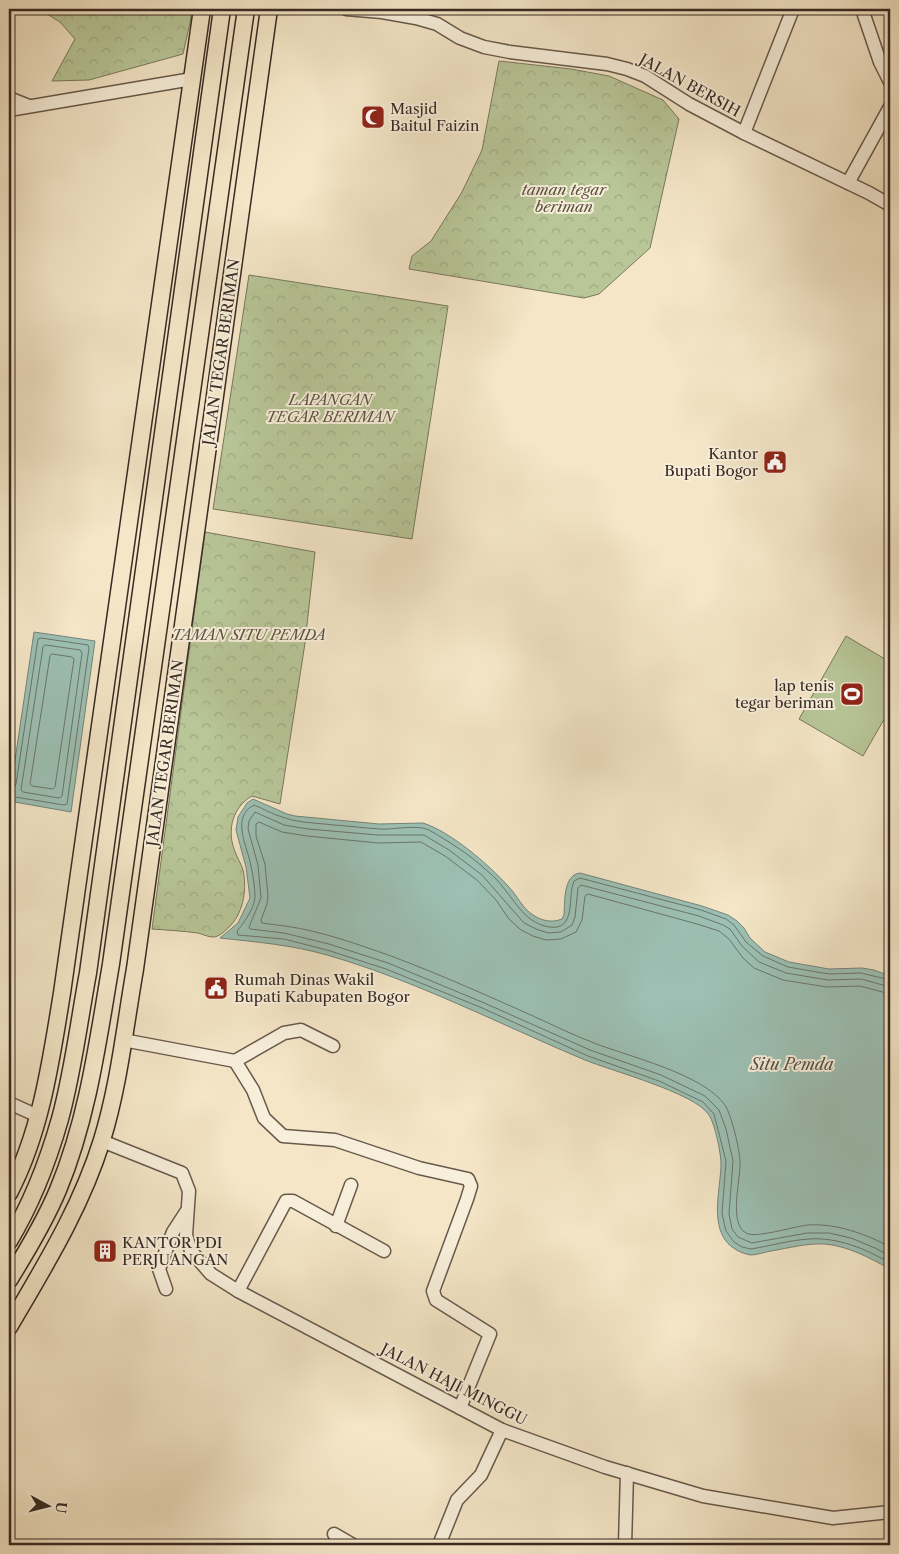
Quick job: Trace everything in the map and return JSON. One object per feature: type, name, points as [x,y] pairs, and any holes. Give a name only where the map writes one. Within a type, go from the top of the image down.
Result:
[{"type":"main road","points":[[9,1193],[26,1154],[38,1116],[48,1073],[62,993],[202,9]]},
{"type":"main road","points":[[9,1241],[33,1195],[48,1157],[60,1118],[88,973],[222,9]]},
{"type":"main road","name":"JALAN TEGAR BERIMAN","points":[[9,1280],[58,1190],[86,1103],[111,964],[246,9]]},
{"type":"main road","name":"JALAN TEGAR BERIMAN","points":[[9,1327],[58,1244],[84,1189],[102,1141],[113,1097],[135,969],[269,9]]},
{"type":"main road","points":[[114,627],[136,630]]},
{"type":"main road","points":[[119,753],[140,756]]},
{"type":"main road","points":[[111,964],[135,969]]},
{"type":"street","name":"JALAN BERSIH","points":[[346,9],[382,12],[416,18],[437,24],[460,38],[484,47],[607,64],[627,69],[645,76],[689,104],[744,133],[890,205]]},
{"type":"street","points":[[744,133],[793,9]]},
{"type":"street","points":[[862,9],[880,62],[890,82]]},
{"type":"street","points":[[9,110],[192,79]]},
{"type":"street","points":[[9,98],[29,106]]},
{"type":"street","points":[[848,183],[890,108]]},
{"type":"street","points":[[123,1040],[235,1061],[284,1032],[301,1030],[332,1046]]},
{"type":"street","points":[[235,1061],[253,1090],[264,1118],[284,1136],[335,1140],[419,1168],[468,1179],[471,1186],[467,1199],[433,1291],[436,1300],[490,1334],[460,1408]]},
{"type":"street","points":[[9,1103],[38,1116]]},
{"type":"street","name":"JALAN HAJI MINGGU","points":[[102,1141],[182,1173],[188,1191],[186,1235],[191,1250],[211,1274],[238,1291],[502,1430],[627,1473],[703,1496],[833,1518],[890,1512]]},
{"type":"street","points":[[336,1226],[352,1185]]},
{"type":"street","points":[[238,1291],[286,1201],[293,1201],[384,1251]]},
{"type":"street","points":[[166,1289],[160,1269],[173,1232],[187,1210]]},
{"type":"street","points":[[439,1545],[457,1500],[480,1475],[502,1430]]},
{"type":"street","points":[[624,1545],[627,1473]]},
{"type":"street","points":[[334,1534],[353,1545]]},
{"type":"green space","points":[[39,9],[193,9],[183,54],[89,80],[52,81],[75,39],[60,22]]},
{"type":"green space","name":"taman tegar beriman","points":[[499,61],[571,69],[609,76],[663,100],[679,119],[650,248],[599,294],[584,298],[409,269],[412,256],[431,241],[462,192],[482,150]]},
{"type":"green space","name":"LAPANGAN TEGAR BERIMAN","points":[[249,275],[448,306],[412,539],[213,509]]},
{"type":"green space","name":"TAMAN SITU PEMDA","points":[[205,532],[315,552],[305,643],[280,804],[252,796],[236,812],[231,834],[234,849],[243,870],[245,884],[242,906],[231,925],[216,937],[198,933],[152,929]]},
{"type":"green space","name":"lap tenis tegar beriman","points":[[846,636],[890,662],[890,709],[863,756],[799,719]]},
{"type":"water","points":[[34,632],[95,641],[71,812],[9,801]]},
{"type":"water","name":"Situ Pemda","points":[[253,799],[295,816],[379,824],[423,823],[434,827],[457,841],[480,859],[508,886],[529,912],[543,920],[555,921],[562,919],[568,884],[574,875],[580,873],[702,906],[728,915],[744,928],[750,938],[765,952],[789,962],[829,969],[862,968],[890,976],[890,1269],[867,1257],[834,1245],[805,1245],[756,1255],[741,1252],[732,1247],[720,1230],[718,1219],[721,1164],[715,1132],[709,1115],[701,1107],[688,1099],[652,1083],[585,1060],[393,977],[327,955],[301,949],[220,938],[238,923],[250,898],[246,867],[236,830],[238,817],[247,803]]},
{"type":"place","name":"Masjid Baitul Faizin","points":[[373,117]]},
{"type":"place","name":"Kantor Bupati Bogor","points":[[775,462]]},
{"type":"place","name":"lap tenis tegar beriman","points":[[852,694]]},
{"type":"place","name":"Rumah Dinas Wakil Bupati Kabupaten Bogor","points":[[216,988]]},
{"type":"place","name":"KANTOR PDI PERJUANGAN","points":[[105,1251]]}]
